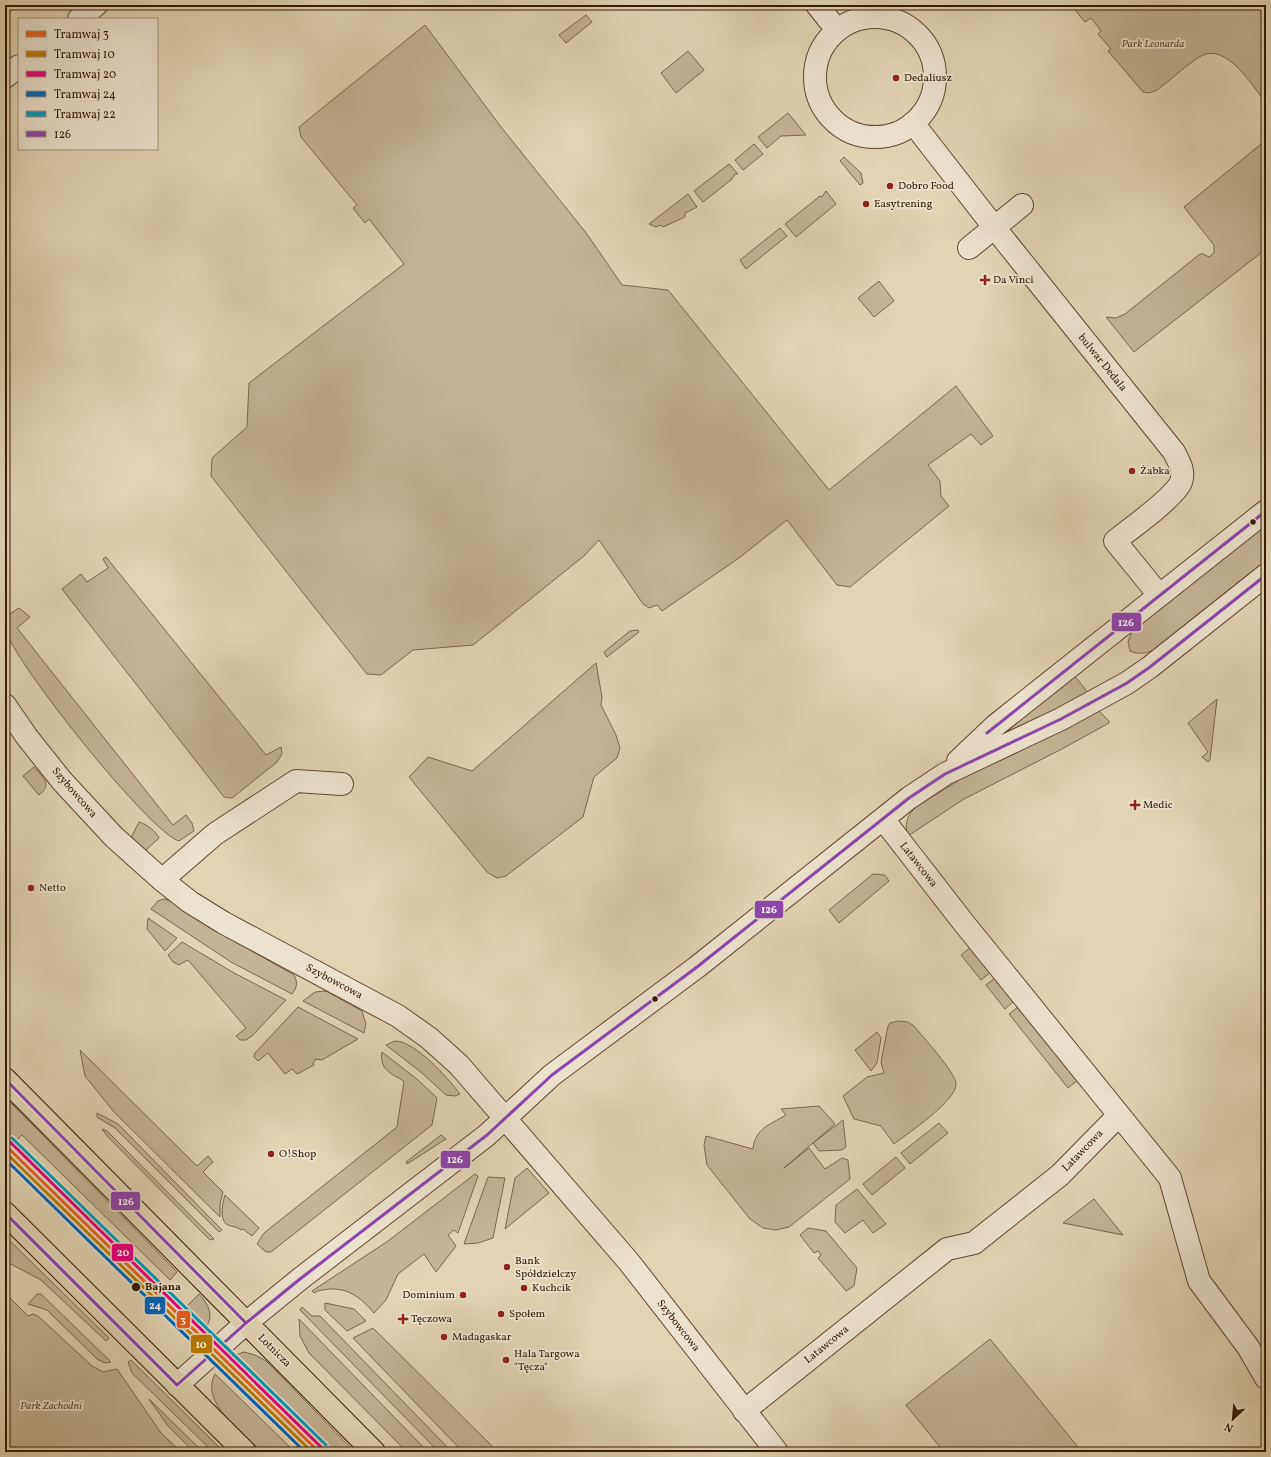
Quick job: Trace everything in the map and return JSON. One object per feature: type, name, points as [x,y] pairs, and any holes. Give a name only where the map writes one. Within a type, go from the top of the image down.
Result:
[{"type":"main road","name":"Lotnicza","points":[[5,1079],[374,1452]]},
{"type":"main road","points":[[5,1213],[245,1452]]},
{"type":"street","points":[[80,18],[96,5]]},
{"type":"street","points":[[817,5],[837,30]]},
{"type":"street","points":[[870,17],[887,18],[904,24],[918,35],[928,49],[935,69],[934,89],[926,108],[913,123],[901,131],[888,136],[869,137],[850,132],[834,121],[821,102],[817,92],[815,75],[818,58],[825,43],[837,30],[852,21],[870,17]]},
{"type":"street","points":[[5,76],[18,67]]},
{"type":"street","name":"bulwar Dedala","points":[[913,123],[1174,452],[1182,469],[1180,482],[1169,497],[1115,541],[1159,595]]},
{"type":"street","points":[[968,248],[1022,205]]},
{"type":"street","points":[[945,774],[996,725],[1266,512]]},
{"type":"street","points":[[177,1385],[300,1279],[420,1188],[507,1118],[552,1075],[691,971],[908,798],[945,774],[1061,719],[1127,683],[1150,667],[1266,575]]},
{"type":"street","name":"Szybowcowa","points":[[5,706],[62,781],[114,838],[162,880],[190,902],[224,923],[398,1016],[429,1038],[459,1065],[507,1118],[629,1262],[777,1452]]},
{"type":"street","points":[[162,880],[215,834],[296,781],[342,784]]},
{"type":"street","name":"Latawcowa","points":[[744,1411],[947,1249],[974,1243],[1060,1175],[1119,1115],[922,871],[883,819]]},
{"type":"street","points":[[1119,1115],[1170,1178],[1199,1281],[1248,1347],[1266,1378]]},
{"type":"green space","name":"Park Leonarda","points":[[1071,5],[1266,5],[1266,103],[1247,77],[1230,60],[1220,55],[1211,53],[1201,56],[1195,60],[1157,90],[1149,93],[1143,92],[1108,51],[1111,49],[1098,34],[1101,31],[1091,18],[1085,22]]},
{"type":"green space","points":[[586,15],[592,22],[566,43],[559,35]]},
{"type":"green space","points":[[425,25],[501,127],[587,234],[622,285],[668,290],[829,490],[956,386],[993,436],[981,445],[971,434],[928,465],[940,481],[941,496],[949,506],[850,587],[837,585],[787,520],[739,558],[662,611],[657,605],[649,608],[643,604],[599,540],[584,556],[473,645],[413,650],[381,675],[367,674],[211,476],[212,458],[247,427],[249,383],[404,264],[369,219],[365,223],[353,208],[357,205],[301,137],[299,127]]},
{"type":"green space","points":[[688,51],[704,70],[676,93],[661,73]]},
{"type":"green space","points":[[788,113],[806,135],[781,136],[767,148],[758,137]]},
{"type":"green space","points":[[1266,140],[1266,249],[1134,352],[1106,317],[1116,318],[1125,314],[1200,254],[1209,257],[1214,253],[1214,245],[1184,207]]},
{"type":"green space","points":[[754,144],[763,154],[743,170],[735,160]]},
{"type":"green space","points":[[844,157],[861,173],[863,183],[860,185],[840,161]]},
{"type":"green space","points":[[729,164],[738,174],[735,174],[731,180],[703,202],[694,191]]},
{"type":"green space","points":[[826,191],[836,204],[796,237],[785,224],[820,196],[822,197]]},
{"type":"green space","points":[[688,194],[697,207],[685,213],[685,217],[663,227],[661,225],[656,227],[649,224]]},
{"type":"green space","points":[[780,228],[787,236],[746,269],[740,260]]},
{"type":"green space","points":[[879,281],[894,301],[874,317],[858,298]]},
{"type":"green space","points":[[1266,521],[1266,563],[1160,647],[1145,653],[1130,651],[1128,642],[1132,631]]},
{"type":"green space","points":[[106,557],[266,755],[281,747],[282,754],[277,762],[232,798],[224,797],[62,589],[81,574],[87,582],[108,568],[103,559]]},
{"type":"green space","points":[[19,608],[30,617],[17,628],[173,825],[186,815],[192,823],[194,831],[179,841],[164,831],[113,779],[84,744],[31,674],[14,647],[5,629],[5,617]]},
{"type":"green space","points":[[638,630],[639,632],[607,657],[604,652],[630,631]]},
{"type":"green space","points":[[596,663],[602,697],[601,705],[616,735],[620,748],[617,758],[594,777],[583,817],[506,876],[497,878],[487,872],[409,777],[428,757],[472,771]]},
{"type":"green space","points":[[1073,674],[1089,694],[1001,738],[998,734]]},
{"type":"green space","points":[[1217,699],[1210,760],[1208,762],[1202,757],[1208,752],[1188,723]]},
{"type":"green space","points":[[1097,709],[1109,721],[1109,723],[1062,749],[964,799],[908,836],[906,828],[907,820],[910,813],[916,807],[972,772]]},
{"type":"green space","points":[[34,767],[46,784],[45,788],[39,795],[23,776]]},
{"type":"green space","points":[[139,822],[150,828],[159,838],[145,851],[131,838]]},
{"type":"green space","points":[[873,874],[885,875],[889,881],[839,923],[829,910]]},
{"type":"green space","points":[[164,899],[171,901],[217,931],[294,975],[296,987],[294,992],[292,994],[231,962],[151,909],[158,901]]},
{"type":"green space","points":[[148,918],[177,938],[165,951],[147,929]]},
{"type":"green space","points":[[182,942],[236,974],[286,1000],[252,1036],[246,1040],[240,1040],[236,1036],[246,1028],[188,960],[179,965],[173,962],[168,955]]},
{"type":"green space","points":[[971,947],[991,972],[981,980],[961,955]]},
{"type":"green space","points":[[995,978],[1014,1001],[1005,1009],[986,985]]},
{"type":"green space","points":[[324,991],[362,1011],[366,1024],[364,1033],[303,1001],[315,992]]},
{"type":"green space","points":[[298,1007],[358,1039],[322,1060],[316,1059],[313,1063],[314,1065],[297,1074],[292,1069],[285,1074],[268,1053],[258,1061],[254,1057],[255,1053]]},
{"type":"green space","points":[[1018,1007],[1078,1080],[1068,1088],[1009,1014]]},
{"type":"green space","points":[[898,1021],[908,1022],[914,1026],[950,1071],[956,1083],[949,1098],[941,1107],[894,1144],[881,1126],[854,1119],[843,1096],[867,1077],[884,1073],[881,1062],[888,1026],[890,1023]]},
{"type":"green space","points":[[877,1032],[881,1038],[877,1063],[871,1071],[855,1050]]},
{"type":"green space","points":[[395,1041],[412,1047],[421,1054],[448,1079],[460,1094],[455,1096],[446,1095],[422,1073],[386,1045]]},
{"type":"green space","points":[[80,1050],[197,1166],[208,1156],[213,1162],[203,1172],[223,1192],[220,1204],[220,1217],[114,1112],[85,1076]]},
{"type":"green space","points":[[382,1052],[418,1080],[437,1098],[432,1125],[271,1252],[266,1252],[257,1244],[264,1233],[397,1127],[404,1081],[384,1067],[382,1063]]},
{"type":"green space","points":[[5,1097],[177,1272],[170,1280],[22,1135],[12,1145],[5,1138]]},
{"type":"green space","points":[[819,1106],[835,1124],[784,1168],[809,1148],[825,1169],[842,1158],[848,1160],[850,1179],[789,1227],[776,1230],[763,1228],[750,1219],[707,1165],[704,1145],[706,1136],[753,1149],[754,1142],[760,1132],[786,1115],[781,1109]]},
{"type":"green space","points":[[97,1113],[118,1124],[222,1230],[219,1232],[115,1128],[97,1117]]},
{"type":"green space","points":[[843,1120],[846,1147],[842,1150],[819,1151],[813,1143]]},
{"type":"green space","points":[[939,1123],[948,1133],[910,1164],[901,1153]]},
{"type":"green space","points":[[102,1129],[107,1131],[214,1239],[210,1240],[108,1137]]},
{"type":"green space","points":[[441,1135],[446,1139],[407,1164],[406,1162]]},
{"type":"green space","points":[[896,1157],[905,1168],[872,1195],[863,1184]]},
{"type":"green space","points":[[527,1168],[549,1193],[505,1229],[515,1178]]},
{"type":"green space","points":[[475,1174],[478,1176],[458,1233],[454,1230],[448,1235],[456,1246],[436,1272],[424,1254],[398,1274],[386,1300],[374,1313],[365,1303],[349,1292],[336,1289],[321,1290],[314,1293],[312,1291],[388,1241]]},
{"type":"green space","points":[[488,1177],[505,1178],[493,1238],[478,1243],[464,1244]]},
{"type":"green space","points":[[857,1189],[886,1224],[873,1233],[863,1220],[845,1233],[835,1222],[836,1205]]},
{"type":"green space","points":[[225,1195],[259,1228],[252,1236],[243,1229],[241,1230],[228,1225],[224,1221],[222,1210]]},
{"type":"green space","points":[[1094,1199],[1123,1235],[1063,1223]]},
{"type":"green space","points":[[808,1228],[826,1231],[857,1268],[854,1286],[846,1291],[818,1258],[821,1255],[818,1251],[814,1253],[800,1235]]},
{"type":"green space","points":[[5,1236],[109,1338],[106,1341],[41,1280],[5,1261]]},
{"type":"green space","name":"Park Zachodni","points":[[5,1293],[28,1316],[33,1314],[38,1316],[92,1366],[103,1372],[117,1369],[161,1433],[181,1452],[5,1452]]},
{"type":"green space","points":[[37,1294],[41,1294],[111,1362],[105,1363],[97,1359],[47,1310],[28,1304]]},
{"type":"green space","points":[[199,1294],[206,1303],[210,1312],[209,1321],[203,1331],[182,1311]]},
{"type":"green space","points":[[325,1303],[354,1309],[366,1321],[347,1331],[325,1310]]},
{"type":"green space","points":[[302,1307],[312,1316],[320,1316],[452,1452],[439,1452],[300,1310]]},
{"type":"green space","points":[[299,1319],[428,1452],[407,1452],[309,1353],[300,1336]]},
{"type":"green space","points":[[373,1328],[497,1451],[496,1452],[463,1452],[353,1338]]},
{"type":"green space","points":[[990,1339],[1082,1452],[944,1452],[906,1405]]},
{"type":"green space","points":[[244,1352],[255,1355],[266,1361],[355,1452],[327,1452],[230,1357]]},
{"type":"green space","points":[[131,1360],[224,1452],[213,1452],[132,1373],[128,1362]]},
{"type":"green space","points":[[215,1374],[295,1452],[262,1452],[235,1427],[218,1407],[213,1396],[212,1385]]},
{"type":"green space","points":[[149,1399],[203,1452],[194,1452],[168,1426]]},
{"type":"tram line","name":"22","points":[[12,1138],[326,1445]]},
{"type":"tram line","name":"20","points":[[9,1141],[322,1448]]},
{"type":"tram line","name":"3","points":[[5,1145],[319,1452]]},
{"type":"tram line","name":"10","points":[[5,1152],[312,1452]]},
{"type":"tram line","name":"24","points":[[5,1159],[305,1452]]},
{"type":"transit line","name":"126","points":[[987,733],[1266,511]]},
{"type":"transit line","name":"126","points":[[5,1213],[177,1385],[246,1323],[300,1279],[487,1135],[552,1075],[697,967],[909,798],[945,774],[1061,719],[1127,683],[1150,667],[1266,575]]},
{"type":"transit line","name":"126","points":[[5,1079],[246,1323]]},
{"type":"place","name":"Dedaliusz","points":[[896,78]]},
{"type":"place","name":"Dobro Food","points":[[890,186]]},
{"type":"place","name":"Easytrening","points":[[866,204]]},
{"type":"place","name":"Da Vinci","points":[[985,280]]},
{"type":"place","name":"Żabka","points":[[1132,471]]},
{"type":"place","name":"Medic","points":[[1135,805]]},
{"type":"place","name":"Netto","points":[[31,888]]},
{"type":"place","name":"O!Shop","points":[[271,1154]]},
{"type":"place","name":"Bank Spółdzielczy","points":[[507,1267]]},
{"type":"place","name":"Bajana","points":[[136,1287]]},
{"type":"place","name":"Kuchcik","points":[[524,1288]]},
{"type":"place","name":"Dominium","points":[[463,1295]]},
{"type":"place","name":"Społem","points":[[501,1314]]},
{"type":"place","name":"Tęczowa","points":[[403,1319]]},
{"type":"place","name":"Madagaskar","points":[[444,1337]]},
{"type":"place","name":"Hala Targowa \"Tęcza\"","points":[[506,1360]]}]
